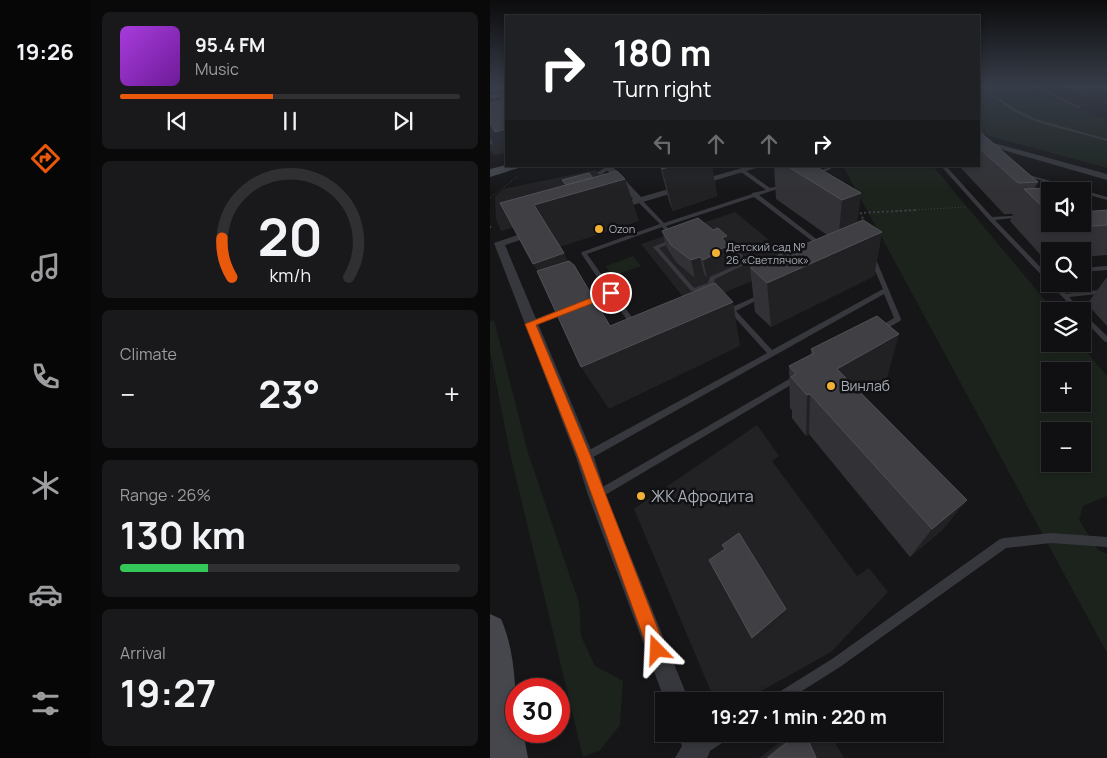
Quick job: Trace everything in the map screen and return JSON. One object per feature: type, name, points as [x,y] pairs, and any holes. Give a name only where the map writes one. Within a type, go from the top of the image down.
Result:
[{"type":"main road","points":[[490,173],[521,169]]},
{"type":"main road","points":[[490,630],[509,758]]},
{"type":"street","points":[[980,141],[1002,152],[1107,177]]},
{"type":"street","points":[[598,212],[755,167]]},
{"type":"street","points":[[607,168],[639,200]]},
{"type":"street","points":[[553,226],[499,243],[584,457],[674,692]]},
{"type":"lane","points":[[1036,120],[1107,140]]},
{"type":"lane","points":[[809,176],[829,169],[828,167]]},
{"type":"lane","points":[[945,167],[991,219],[1041,268]]},
{"type":"lane","points":[[743,171],[769,190]]},
{"type":"lane","points":[[1020,173],[1051,182]]},
{"type":"lane","points":[[638,331],[584,253],[793,182]]},
{"type":"lane","points":[[754,194],[831,253]]},
{"type":"lane","points":[[1091,194],[1107,198]]},
{"type":"lane","points":[[639,200],[677,239]]},
{"type":"lane","points":[[991,219],[1025,216]]},
{"type":"lane","points":[[863,230],[898,319],[872,334]]},
{"type":"lane","points":[[685,236],[656,247],[693,290],[711,284],[712,278],[747,262],[716,234]]},
{"type":"lane","points":[[1091,269],[1107,268]]},
{"type":"lane","points":[[584,457],[886,290]]},
{"type":"lane","points":[[1064,296],[1107,291]]},
{"type":"lane","points":[[1060,292],[1070,302]]},
{"type":"lane","points":[[582,304],[611,293]]},
{"type":"lane","points":[[724,313],[768,293]]},
{"type":"lane","points":[[530,324],[573,307]]},
{"type":"lane","points":[[732,310],[772,354]]},
{"type":"lane","points":[[1091,323],[1107,340]]},
{"type":"lane","points":[[597,495],[804,374]]},
{"type":"lane","points":[[790,692],[836,663],[1004,543],[1051,538],[1107,542]]},
{"type":"lane","points":[[692,748],[706,742]]},
{"type":"path","points":[[490,198],[521,169]]},
{"type":"path","points":[[863,230],[864,221],[861,213],[979,206]]},
{"type":"shaded area","points":[[490,120],[505,120],[505,153],[493,155],[490,150]]},
{"type":"shaded area","points":[[980,120],[1107,120],[1107,168],[980,133]]},
{"type":"shaded area","points":[[844,167],[934,167],[1046,302],[1041,302],[1041,352],[1087,352],[1107,376],[1107,496],[1083,506],[1079,520],[1098,550],[1107,554],[1107,653]]},
{"type":"shaded area","points":[[595,170],[606,174],[626,195],[501,231],[496,219],[495,197],[503,189]]},
{"type":"shaded area","name":"Детский сад № 26 «Светлячок»","points":[[735,212],[796,262],[691,307],[641,244]]},
{"type":"shaded area","points":[[633,256],[641,266],[612,276],[606,266]]},
{"type":"shaded area","points":[[494,320],[528,453],[579,603],[581,636],[595,666],[623,681],[620,725],[600,750],[583,757],[570,703],[570,678],[564,678],[510,453],[490,351],[490,321]]},
{"type":"shaded area","points":[[757,425],[779,456],[772,461],[857,576],[869,568],[888,592],[831,652],[759,692],[711,692],[634,509]]},
{"type":"shaded area","points":[[780,742],[835,742],[844,758],[759,758]]},
{"type":"building","points":[[490,120],[505,120],[505,129],[495,132]]},
{"type":"building","points":[[980,132],[1038,182],[1018,183],[980,149]]},
{"type":"building","points":[[789,167],[817,167],[861,193],[842,200]]},
{"type":"building","points":[[617,171],[625,179],[534,205],[564,253],[533,264],[500,203]]},
{"type":"building","points":[[589,173],[593,178],[566,185],[562,180]]},
{"type":"building","points":[[1041,188],[1041,205],[1024,189]]},
{"type":"building","points":[[1107,210],[1107,225],[1091,226],[1091,211]]},
{"type":"building","points":[[698,218],[713,230],[718,228],[727,236],[722,238],[728,246],[711,253],[713,255],[703,260],[700,257],[691,260],[671,245],[662,231]]},
{"type":"building","points":[[863,220],[882,232],[767,283],[750,267]]},
{"type":"building","points":[[569,261],[574,265],[610,326],[715,283],[733,302],[581,367],[537,271]]},
{"type":"building","points":[[877,316],[899,334],[837,369],[967,500],[932,529],[810,394],[807,395],[791,377],[796,374],[789,366],[814,353],[811,349]]},
{"type":"building","points":[[739,533],[786,609],[752,638],[709,560],[725,549],[722,545]]},
{"type":"building","points":[[788,742],[809,742],[816,758],[768,758]]},
{"type":"place","name":"Ozon","points":[[599,229]]},
{"type":"place","name":"Детский сад № 26 «Светлячок»","points":[[716,253]]},
{"type":"place","name":"Винлаб","points":[[831,386]]},
{"type":"place","name":"ЖК Афродита","points":[[641,496]]},
{"type":"route","points":[[611,293],[530,324],[584,457],[657,650]]}]
